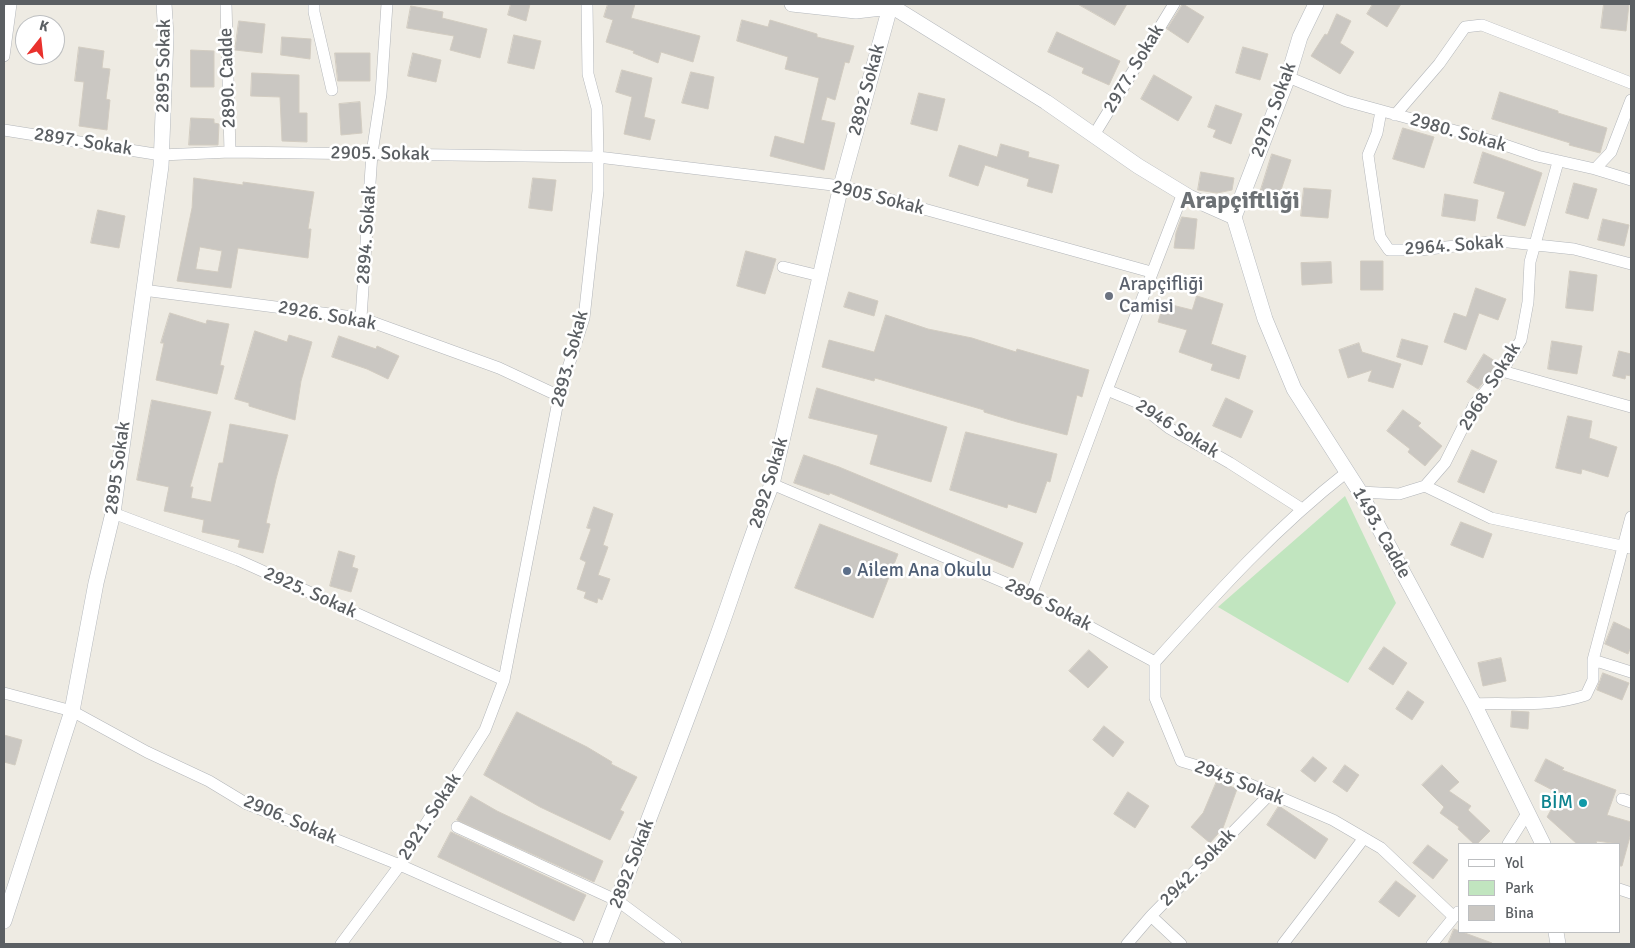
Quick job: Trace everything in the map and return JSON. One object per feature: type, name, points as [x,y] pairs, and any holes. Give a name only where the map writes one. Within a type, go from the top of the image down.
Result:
[{"type":"street","points":[[4,56],[11,4]]},
{"type":"street","name":"2895 Sokak","points":[[4,921],[72,711],[96,583],[113,513],[161,155],[166,36],[164,4]]},
{"type":"street","name":"2890. Cadde","points":[[226,4],[230,152]]},
{"type":"street","points":[[314,4],[314,12],[332,90]]},
{"type":"street","name":"2894. Sokak","points":[[361,318],[372,153],[381,94],[387,4]]},
{"type":"street","name":"2893. Sokak","points":[[504,680],[559,396],[584,318],[598,191],[596,108],[588,74],[586,4]]},
{"type":"street","points":[[792,4],[856,11],[890,5],[1046,102],[1138,166],[1183,193],[1234,217]]},
{"type":"street","name":"2977. Sokak","points":[[1094,135],[1174,4]]},
{"type":"street","name":"2979. Sokak","points":[[1234,217],[1288,77],[1300,37],[1316,4]]},
{"type":"street","name":"2892 Sokak","points":[[600,944],[668,771],[772,484],[841,186],[890,5]]},
{"type":"street","points":[[1395,116],[1438,64],[1465,27],[1482,25],[1631,83]]},
{"type":"street","name":"2980. Sokak","points":[[1288,77],[1346,101],[1395,116],[1496,142],[1558,162],[1595,169],[1631,180]]},
{"type":"street","points":[[1595,169],[1611,152],[1631,100]]},
{"type":"street","name":"2964. Sokak","points":[[1380,111],[1377,133],[1368,155],[1380,237],[1389,250],[1420,250],[1499,241],[1574,249],[1631,264]]},
{"type":"street","name":"2897. Sokak","points":[[4,130],[161,155]]},
{"type":"street","name":"2905. Sokak","points":[[161,155],[230,152],[598,157]]},
{"type":"street","name":"2905 Sokak","points":[[598,157],[841,186],[1150,272]]},
{"type":"street","name":"2968. Sokak","points":[[1426,486],[1445,463],[1474,405],[1502,371],[1521,340],[1528,302],[1530,262],[1558,162]]},
{"type":"street","points":[[1031,595],[1132,328],[1150,272],[1183,193]]},
{"type":"street","name":"1493. Cadde","points":[[1234,217],[1265,319],[1294,389],[1360,492],[1474,704],[1543,843]]},
{"type":"street","points":[[783,267],[820,276]]},
{"type":"street","name":"2926. Sokak","points":[[143,290],[361,318],[499,368],[559,396]]},
{"type":"street","points":[[1502,371],[1631,407]]},
{"type":"street","name":"2946 Sokak","points":[[1107,390],[1136,402],[1169,428],[1230,463],[1302,509]]},
{"type":"street","points":[[1155,662],[1241,567],[1302,509],[1348,472]]},
{"type":"street","name":"2896 Sokak","points":[[772,484],[1031,595],[1155,662]]},
{"type":"street","points":[[1360,492],[1399,494],[1426,486],[1491,518],[1628,548]]},
{"type":"street","name":"2925. Sokak","points":[[113,513],[238,560],[504,680]]},
{"type":"street","points":[[1474,704],[1536,705],[1566,701],[1586,694],[1593,680],[1593,660],[1628,548],[1631,517]]},
{"type":"street","points":[[1593,660],[1631,672]]},
{"type":"street","name":"2945 Sokak","points":[[1155,662],[1155,698],[1181,761],[1228,775],[1312,813],[1333,820],[1381,848],[1456,914]]},
{"type":"street","name":"2921. Sokak","points":[[340,944],[400,865],[485,730],[504,680]]},
{"type":"street","name":"2906. Sokak","points":[[4,693],[72,711],[146,752],[209,781],[247,804],[400,865],[578,944]]},
{"type":"street","name":"2942. Sokak","points":[[1127,944],[1271,793]]},
{"type":"street","points":[[1509,843],[1528,812]]},
{"type":"street","points":[[457,827],[618,901],[676,944]]},
{"type":"street","points":[[1283,944],[1364,838]]},
{"type":"street","points":[[1432,944],[1456,914]]},
{"type":"street","points":[[1152,916],[1181,944]]},
{"type":"green space","points":[[1345,496],[1396,603],[1348,683],[1218,607]]},
{"type":"building","points":[[511,4],[530,4],[526,21],[508,15]]},
{"type":"building","points":[[608,4],[635,4],[631,18],[700,36],[693,62],[661,52],[658,63],[633,53],[634,51],[606,42],[613,20],[604,17]]},
{"type":"building","points":[[1078,4],[1127,4],[1115,25]]},
{"type":"building","points":[[1183,4],[1204,17],[1188,43],[1167,29]]},
{"type":"building","points":[[1373,4],[1401,4],[1387,27],[1367,14]]},
{"type":"building","points":[[1604,4],[1629,4],[1626,31],[1601,28]]},
{"type":"building","points":[[411,6],[443,12],[442,18],[487,29],[480,58],[450,50],[454,36],[407,28]]},
{"type":"building","points":[[1337,14],[1351,21],[1340,43],[1354,52],[1340,74],[1311,56],[1325,34],[1327,35]]},
{"type":"building","points":[[742,20],[768,27],[770,20],[817,34],[817,37],[854,46],[849,63],[845,62],[835,100],[827,97],[821,120],[835,123],[824,170],[770,156],[775,136],[804,144],[819,78],[785,69],[788,57],[737,41]]},
{"type":"building","points":[[239,21],[265,24],[262,53],[235,50]]},
{"type":"building","points":[[1057,32],[1120,61],[1109,85],[1082,73],[1084,68],[1048,52]]},
{"type":"building","points":[[514,35],[541,41],[534,69],[508,63]]},
{"type":"building","points":[[282,37],[311,39],[310,59],[281,55]]},
{"type":"building","points":[[79,47],[104,51],[102,68],[110,69],[106,99],[110,100],[107,130],[79,126],[84,82],[75,81]]},
{"type":"building","points":[[1243,47],[1268,54],[1260,80],[1236,73]]},
{"type":"building","points":[[191,50],[214,51],[214,87],[191,87]]},
{"type":"building","points":[[335,53],[370,53],[370,81],[338,81]]},
{"type":"building","points":[[413,53],[441,60],[436,82],[408,76]]},
{"type":"building","points":[[622,70],[652,78],[644,117],[655,120],[650,140],[624,134],[632,97],[616,92]]},
{"type":"building","points":[[691,72],[714,77],[708,109],[682,103]]},
{"type":"building","points":[[252,73],[299,75],[299,113],[307,113],[307,142],[282,141],[280,97],[251,96]]},
{"type":"building","points":[[1154,75],[1192,97],[1178,121],[1141,99]]},
{"type":"building","points":[[1500,92],[1607,128],[1600,153],[1569,145],[1570,143],[1492,119]]},
{"type":"building","points":[[919,93],[945,99],[937,131],[911,124]]},
{"type":"building","points":[[360,102],[362,133],[341,135],[339,104]]},
{"type":"building","points":[[1216,105],[1242,114],[1231,144],[1213,137],[1216,130],[1208,127]]},
{"type":"building","points":[[191,118],[214,119],[214,123],[219,124],[218,145],[189,145]]},
{"type":"building","points":[[1403,128],[1434,137],[1424,168],[1393,159]]},
{"type":"building","points":[[1001,144],[1029,152],[1028,157],[1059,165],[1052,193],[1027,186],[1029,179],[985,165],[978,186],[949,176],[959,145],[997,157]]},
{"type":"building","points":[[1483,152],[1542,173],[1525,226],[1497,218],[1505,192],[1474,183]]},
{"type":"building","points":[[1272,154],[1291,160],[1277,202],[1259,196]]},
{"type":"building","points":[[1201,172],[1234,178],[1232,190],[1217,193],[1198,190]]},
{"type":"building","points":[[194,178],[243,185],[243,182],[314,192],[308,229],[311,229],[308,258],[238,248],[231,288],[177,281],[192,208]],"holes":[[[200,247],[222,251],[218,272],[196,269]]]},
{"type":"building","points":[[533,178],[556,180],[552,211],[529,208]]},
{"type":"building","points":[[1574,183],[1597,189],[1588,219],[1566,213]]},
{"type":"building","points":[[1304,188],[1331,190],[1328,218],[1301,216]]},
{"type":"building","points":[[1445,194],[1478,200],[1475,221],[1442,216]]},
{"type":"building","points":[[98,210],[125,216],[119,248],[91,243]]},
{"type":"building","points":[[1182,217],[1197,219],[1194,249],[1174,248],[1176,233]]},
{"type":"building","points":[[1603,219],[1629,225],[1624,246],[1598,240]]},
{"type":"building","points":[[746,251],[776,259],[765,294],[737,286]]},
{"type":"building","points":[[1361,261],[1383,261],[1383,290],[1361,290]]},
{"type":"building","points":[[1331,262],[1332,283],[1302,285],[1301,263]]},
{"type":"building","points":[[1570,271],[1597,275],[1593,311],[1566,308]]},
{"type":"building","points":[[1476,288],[1506,299],[1498,320],[1479,313],[1466,350],[1444,342],[1454,313],[1466,317]]},
{"type":"building","points":[[849,292],[878,301],[874,316],[844,307]]},
{"type":"building","points":[[1197,296],[1223,304],[1211,344],[1246,356],[1239,379],[1211,370],[1213,364],[1179,352],[1187,330],[1158,322],[1164,303],[1192,310]]},
{"type":"building","points":[[170,313],[206,324],[207,320],[229,324],[220,365],[224,366],[217,394],[156,380],[164,343],[161,343]]},
{"type":"building","points":[[886,315],[928,329],[972,338],[1016,352],[1017,349],[1089,370],[1082,397],[1077,395],[1067,435],[1017,422],[984,412],[984,410],[875,378],[874,381],[822,367],[829,340],[874,352]]},
{"type":"building","points":[[255,331],[287,342],[289,335],[312,342],[301,381],[295,420],[249,406],[249,403],[235,399]]},
{"type":"building","points":[[339,336],[376,349],[377,346],[399,356],[388,379],[367,369],[332,357]]},
{"type":"building","points":[[1402,339],[1428,346],[1422,365],[1397,357]]},
{"type":"building","points":[[1552,341],[1582,346],[1577,374],[1548,369]]},
{"type":"building","points":[[1359,343],[1362,352],[1401,364],[1393,388],[1368,381],[1372,370],[1348,378],[1339,350]]},
{"type":"building","points":[[1619,351],[1631,354],[1631,376],[1626,375],[1625,379],[1613,376]]},
{"type":"building","points":[[1484,354],[1498,363],[1478,389],[1467,382]]},
{"type":"building","points":[[817,388],[947,427],[931,482],[870,464],[878,435],[809,418]]},
{"type":"building","points":[[1226,398],[1253,411],[1241,438],[1213,426]]},
{"type":"building","points":[[152,400],[211,412],[190,487],[193,487],[191,498],[211,502],[219,463],[223,463],[230,424],[288,435],[266,523],[270,524],[263,553],[238,547],[240,540],[202,532],[204,520],[164,511],[169,487],[137,480]]},
{"type":"building","points":[[1403,410],[1421,423],[1418,426],[1442,446],[1425,466],[1408,452],[1410,449],[1387,431]]},
{"type":"building","points":[[1568,416],[1592,421],[1589,438],[1617,447],[1608,477],[1582,469],[1581,474],[1556,468]]},
{"type":"building","points":[[966,432],[1057,454],[1050,482],[1047,481],[1036,513],[1008,504],[1007,508],[950,490]]},
{"type":"building","points":[[1472,450],[1497,461],[1484,493],[1458,482]]},
{"type":"building","points":[[804,455],[839,467],[1023,543],[1013,568],[830,493],[829,495],[794,483]]},
{"type":"building","points":[[594,507],[613,514],[603,545],[608,547],[598,575],[610,579],[602,600],[598,598],[597,603],[584,598],[586,592],[577,589],[586,562],[580,559],[591,529],[587,528]]},
{"type":"building","points":[[1461,522],[1492,534],[1483,558],[1451,545]]},
{"type":"building","name":"Ailem Ana Okulu","points":[[820,524],[898,554],[873,618],[795,588]]},
{"type":"building","points":[[339,551],[355,556],[352,567],[358,569],[351,592],[330,586]]},
{"type":"building","points":[[1614,622],[1631,630],[1631,647],[1628,654],[1605,644]]},
{"type":"building","points":[[1384,647],[1407,663],[1393,685],[1369,669]]},
{"type":"building","points":[[1089,650],[1108,667],[1088,688],[1069,671]]},
{"type":"building","points":[[1501,658],[1506,681],[1483,686],[1478,663]]},
{"type":"building","points":[[1603,673],[1629,683],[1622,700],[1597,690]]},
{"type":"building","points":[[1408,691],[1424,702],[1412,720],[1396,709]]},
{"type":"building","points":[[1512,711],[1529,712],[1528,729],[1511,727]]},
{"type":"building","points":[[517,712],[587,747],[612,762],[611,764],[637,777],[620,810],[624,812],[610,840],[540,807],[484,775]]},
{"type":"building","points":[[1104,726],[1124,742],[1113,757],[1093,740]]},
{"type":"building","points":[[4,735],[22,740],[15,765],[4,762]]},
{"type":"building","points":[[1313,757],[1327,768],[1315,782],[1301,771]]},
{"type":"building","name":"BİM","points":[[1546,759],[1564,768],[1562,770],[1616,790],[1607,815],[1631,822],[1631,833],[1622,866],[1620,866],[1620,843],[1597,841],[1596,843],[1576,843],[1547,817],[1560,794],[1535,781]]},
{"type":"building","points":[[1345,765],[1359,775],[1347,792],[1333,782]]},
{"type":"building","points":[[1442,765],[1459,782],[1449,791],[1471,806],[1468,810],[1490,831],[1478,843],[1473,843],[1458,829],[1459,827],[1440,813],[1444,807],[1422,785]]},
{"type":"building","points":[[1217,781],[1237,789],[1223,828],[1210,843],[1191,827],[1203,813]]},
{"type":"building","points":[[1128,792],[1149,806],[1135,828],[1114,814]]},
{"type":"building","points":[[471,796],[497,811],[603,861],[594,882],[457,820]]},
{"type":"building","points":[[1279,806],[1328,839],[1315,859],[1267,825]]},
{"type":"building","points":[[451,832],[586,895],[574,921],[438,857]]},
{"type":"building","points":[[1428,845],[1448,860],[1433,879],[1413,863]]},
{"type":"building","points":[[1396,881],[1416,896],[1399,917],[1379,902]]},
{"type":"building","points":[[1454,929],[1458,930],[1458,933],[1465,933],[1492,943],[1492,944],[1448,944]]},
{"type":"place","name":"Arapçifliği Camisi","points":[[1109,296]]},
{"type":"place","name":"Ailem Ana Okulu","points":[[847,571]]},
{"type":"place","name":"BİM","points":[[1583,803]]},
{"type":"district","name":"Arapçiftliği","points":[[1240,202]]}]
